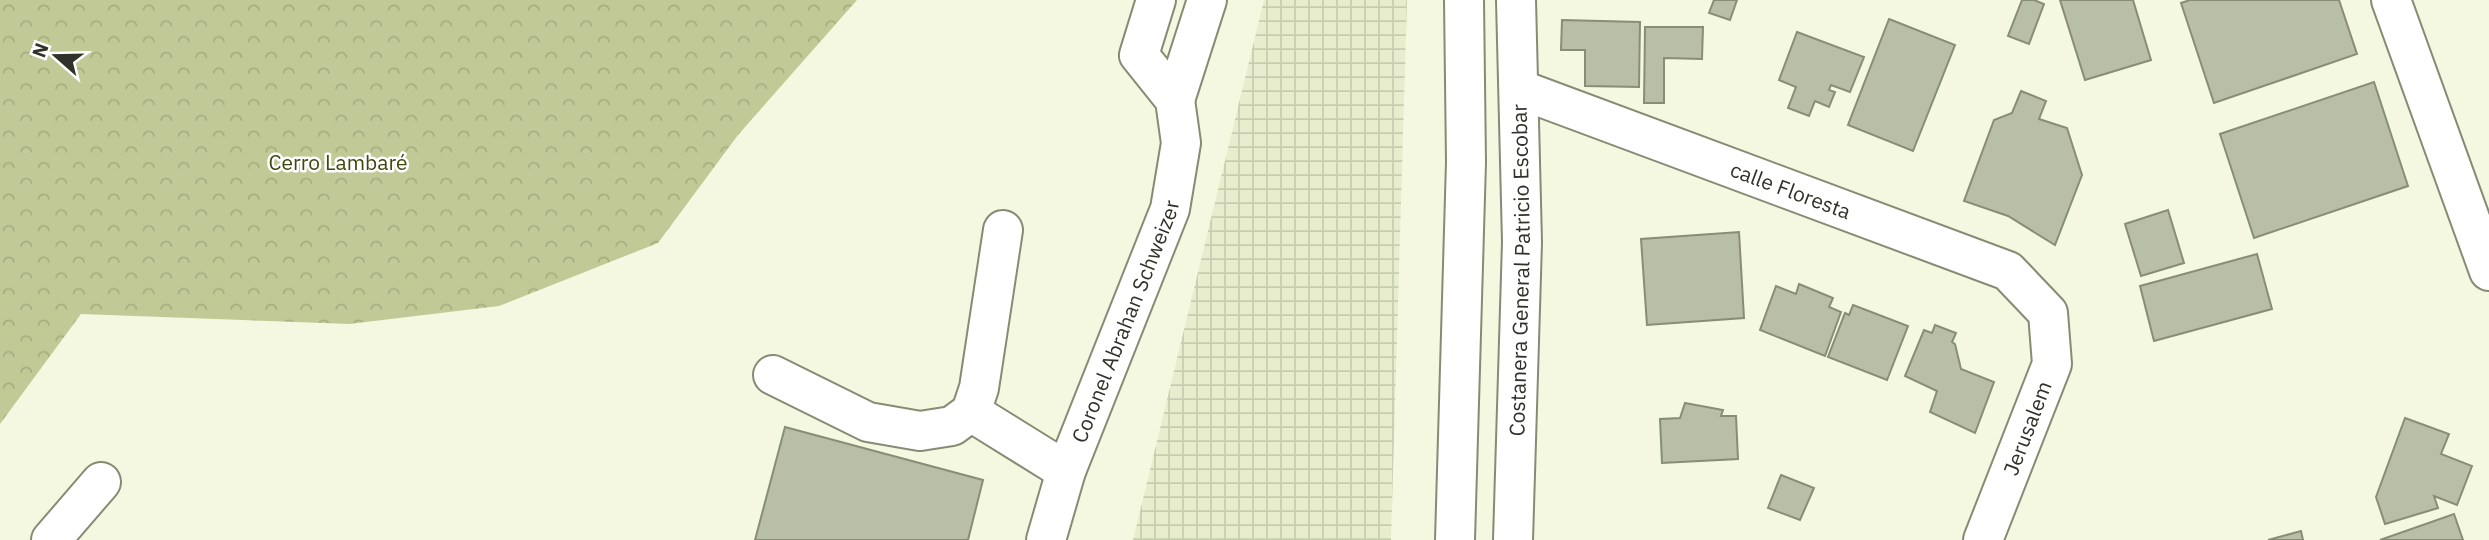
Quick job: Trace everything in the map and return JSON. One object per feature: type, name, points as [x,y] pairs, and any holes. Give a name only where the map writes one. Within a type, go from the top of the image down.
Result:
[{"type":"main road","points":[[1156,0],[1139,55],[1175,100]]},
{"type":"main road","name":"Coronel Abrahan Schweizer","points":[[1046,540],[1066,471],[1170,209],[1181,143],[1175,100],[1207,0]]},
{"type":"main road","points":[[1455,540],[1466,162],[1464,0]]},
{"type":"main road","name":"Costanera General Patricio Escobar","points":[[1513,540],[1522,242],[1516,0]]},
{"type":"main road","points":[[2391,0],[2482,222],[2489,271]]},
{"type":"main road","name":"calle Floresta","points":[[1520,89],[2008,271],[2048,313]]},
{"type":"main road","points":[[774,374],[868,422],[920,431],[952,426],[971,412],[979,388],[1003,230]]},
{"type":"main road","name":"Jerusalem","points":[[1983,540],[2052,364],[2048,313]]},
{"type":"main road","points":[[971,412],[1066,471]]},
{"type":"main road","points":[[51,540],[101,482]]},
{"type":"shaded area","points":[[1264,0],[1407,0],[1391,540],[1133,540]]},
{"type":"green space","name":"Cerro Lambaré","points":[[0,0],[857,0],[738,135],[658,243],[499,306],[349,324],[81,314],[0,424]]},
{"type":"building","points":[[1714,0],[1737,0],[1730,20],[1709,13]]},
{"type":"building","points":[[2022,0],[2034,0],[2044,4],[2029,44],[2008,36]]},
{"type":"building","points":[[2060,0],[2133,0],[2151,60],[2085,80]]},
{"type":"building","points":[[2190,0],[2339,0],[2357,54],[2214,103],[2181,3]]},
{"type":"building","points":[[1889,19],[1955,45],[1913,151],[1848,125]]},
{"type":"building","points":[[1562,20],[1640,22],[1639,87],[1585,86],[1585,50],[1561,50]]},
{"type":"building","points":[[1645,27],[1703,27],[1702,59],[1664,58],[1664,103],[1644,103]]},
{"type":"building","points":[[1797,32],[1864,57],[1850,92],[1831,85],[1829,90],[1835,92],[1829,107],[1815,101],[1809,116],[1788,108],[1796,87],[1779,80]]},
{"type":"building","points":[[2374,82],[2408,186],[2254,238],[2220,134]]},
{"type":"building","points":[[2021,91],[2046,101],[2039,119],[2067,128],[2082,175],[2055,245],[2008,216],[1964,201],[1994,120],[2012,113]]},
{"type":"building","points":[[2168,210],[2184,263],[2141,276],[2125,224]]},
{"type":"building","points":[[1739,232],[1744,318],[1647,325],[1641,239]]},
{"type":"building","points":[[2257,254],[2272,309],[2154,341],[2140,286]]},
{"type":"building","points":[[1799,284],[1833,298],[1829,307],[1841,312],[1825,356],[1760,330],[1776,286],[1796,294]]},
{"type":"building","points":[[1853,305],[1908,326],[1887,380],[1828,357],[1845,313],[1849,315]]},
{"type":"building","points":[[1935,325],[1956,333],[1952,342],[1955,344],[1961,369],[1994,382],[1975,433],[1930,412],[1937,391],[1905,376],[1924,330],[1932,333]]},
{"type":"building","points":[[1685,403],[1723,410],[1721,416],[1736,416],[1738,459],[1662,463],[1660,419],[1680,418]]},
{"type":"building","points":[[2405,418],[2449,434],[2441,454],[2472,466],[2457,505],[2434,496],[2438,508],[2385,524],[2376,497]]},
{"type":"building","points":[[785,427],[983,480],[968,540],[755,540]]},
{"type":"building","points":[[1781,475],[1814,488],[1800,520],[1768,508]]},
{"type":"building","points":[[2454,514],[2463,540],[2380,540]]},
{"type":"building","points":[[2301,531],[2303,540],[2268,540]]}]
